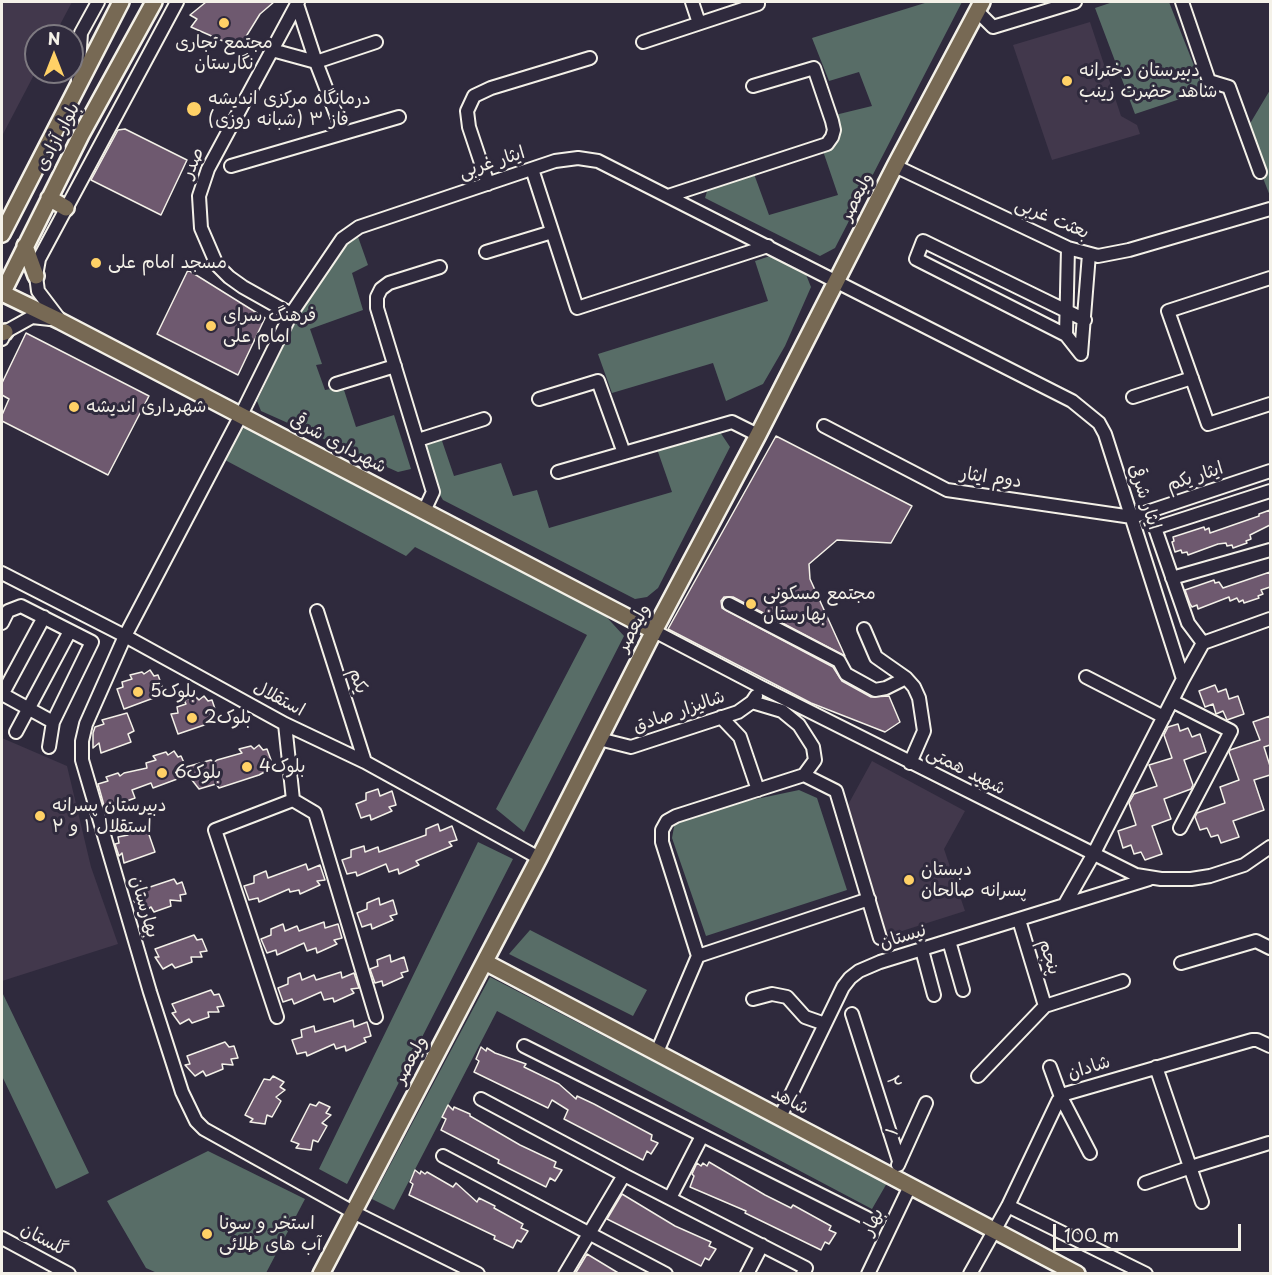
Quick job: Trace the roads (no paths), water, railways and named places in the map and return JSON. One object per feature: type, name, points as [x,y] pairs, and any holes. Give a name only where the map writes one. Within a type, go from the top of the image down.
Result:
[{"type":"main road","name":"بلوار آزادی","points":[[84,70],[121,2]]},
{"type":"main road","name":"بلوار آزادی","points":[[2,294],[48,198],[154,2]]},
{"type":"main road","name":"ولیعصر","points":[[321,1274],[980,6]]},
{"type":"main road","name":"بلوار آزادی","points":[[4,228],[76,84]]},
{"type":"main road","points":[[48,198],[66,208]]},
{"type":"main road","points":[[25,246],[36,276]]},
{"type":"main road","name":"شهرداری شرقی","points":[[2,294],[60,321],[654,631]]},
{"type":"main road","name":"شاهد","points":[[485,962],[1077,1274]]},
{"type":"street","points":[[84,28],[98,2]]},
{"type":"street","points":[[60,321],[38,291],[36,276],[39,259],[177,2]]},
{"type":"street","points":[[692,2],[699,23]]},
{"type":"street","points":[[980,6],[993,27],[1075,2]]},
{"type":"street","points":[[1182,2],[1209,81],[1229,87],[1260,172]]},
{"type":"street","points":[[297,3],[316,62],[343,132]]},
{"type":"street","name":"صدر","points":[[291,314],[243,287],[223,271],[210,252],[199,217],[199,196],[208,169],[297,3]]},
{"type":"street","points":[[643,42],[758,4]]},
{"type":"street","points":[[272,50],[316,62],[376,42]]},
{"type":"street","points":[[488,184],[469,127],[467,111],[474,96],[491,88],[590,58]]},
{"type":"street","points":[[668,196],[827,144],[832,137],[834,130],[832,121],[814,68],[753,86]]},
{"type":"street","points":[[231,166],[399,117]]},
{"type":"street","name":"ایثار غربی","points":[[241,415],[291,314],[342,238],[359,226],[555,161],[578,158],[598,161],[836,282]]},
{"type":"street","name":"بعثت غربی","points":[[895,166],[1068,248],[1098,256],[1129,250],[1270,209]]},
{"type":"street","points":[[532,169],[577,308],[768,246]]},
{"type":"street","points":[[486,252],[552,232]]},
{"type":"street","points":[[1085,320],[923,242],[916,259],[1066,334],[1081,354],[1085,320],[1089,254]]},
{"type":"street","points":[[1066,334],[1068,248]]},
{"type":"street","points":[[424,511],[433,492],[377,308],[377,297],[388,283],[440,267]]},
{"type":"street","points":[[1270,278],[1168,311],[1208,424],[1270,404]]},
{"type":"street","name":"ایثار شرقی","points":[[836,282],[1081,407],[1099,423],[1105,434],[1183,679]]},
{"type":"street","points":[[3,335],[32,317],[60,321]]},
{"type":"street","points":[[336,384],[395,366]]},
{"type":"street","points":[[1133,397],[1192,378]]},
{"type":"street","points":[[539,399],[598,381],[624,453]]},
{"type":"street","name":"بهارستان","points":[[241,415],[125,636],[86,724],[81,760],[182,1092],[191,1111],[204,1129],[352,1212],[478,1274]]},
{"type":"street","points":[[418,440],[484,419]]},
{"type":"street","points":[[558,472],[732,423],[758,435]]},
{"type":"street","name":"دوم ایثار","points":[[824,426],[947,490],[1132,517]]},
{"type":"street","name":"ایثار یکم","points":[[1132,517],[1270,471]]},
{"type":"street","points":[[1203,643],[1188,623],[1155,528],[1270,491]]},
{"type":"street","points":[[1172,578],[1270,550]]},
{"type":"street","name":"استقلال","points":[[2,573],[125,636],[285,724],[365,762],[539,858]]},
{"type":"street","points":[[729,603],[839,661],[846,674],[875,690],[886,688],[906,678]]},
{"type":"street","points":[[2,623],[8,611],[21,606],[92,642],[53,722],[49,747]]},
{"type":"street","name":"یکم","points":[[317,610],[365,762]]},
{"type":"street","points":[[44,617],[2,694],[53,722]]},
{"type":"street","points":[[1065,904],[1093,855],[1203,643],[1270,619]]},
{"type":"street","points":[[864,629],[876,657],[906,678],[914,687],[919,699],[924,731],[910,763]]},
{"type":"street","points":[[16,732],[70,631]]},
{"type":"street","name":"شهید همتی","points":[[654,631],[910,763],[1136,875],[1149,879],[1191,879],[1210,876],[1244,865],[1270,847]]},
{"type":"street","points":[[1086,676],[1164,717]]},
{"type":"street","name":"شالیزار صادق","points":[[599,739],[631,747],[738,712],[752,702],[761,687]]},
{"type":"street","points":[[1172,700],[1231,731],[1180,828]]},
{"type":"street","points":[[657,1052],[698,956],[662,842],[662,830],[667,821],[676,816],[804,775],[815,760],[809,737],[799,725],[782,711],[752,702]]},
{"type":"street","points":[[721,717],[740,737],[758,790]]},
{"type":"street","points":[[285,724],[293,800]]},
{"type":"street","points":[[804,775],[836,791],[880,938]]},
{"type":"street","points":[[277,1017],[215,830],[293,800]]},
{"type":"street","points":[[293,800],[315,813],[376,1017]]},
{"type":"street","name":"نيستان","points":[[780,1117],[843,987],[855,974],[880,963],[1149,879]]},
{"type":"street","points":[[698,956],[869,899]]},
{"type":"street","name":"پنجم","points":[[1018,920],[1045,1006]]},
{"type":"street","points":[[950,941],[963,990]]},
{"type":"street","points":[[1181,963],[1256,941],[1270,948]]},
{"type":"street","points":[[922,950],[934,995]]},
{"type":"street","points":[[978,1076],[1045,1006],[1123,981]]},
{"type":"street","points":[[753,999],[779,994],[793,1002],[805,1017],[825,1024]]},
{"type":"street","name":"۲","points":[[852,1014],[899,1161]]},
{"type":"street","name":"شادان","points":[[970,1274],[1008,1206],[1061,1097],[1252,1040],[1270,1046]]},
{"type":"street","points":[[524,1046],[867,1218]]},
{"type":"street","points":[[1050,1067],[1061,1097],[1090,1153]]},
{"type":"street","points":[[1156,1067],[1202,1202]]},
{"type":"street","points":[[481,1098],[624,1175],[806,1268],[802,1274]]},
{"type":"street","name":"۱","points":[[892,1177],[927,1103]]},
{"type":"street","points":[[670,1198],[702,1136]]},
{"type":"street","points":[[1145,1183],[1269,1143]]},
{"type":"street","points":[[443,1156],[666,1274]]},
{"type":"street","points":[[565,1274],[624,1175]]},
{"type":"street","name":"بهار","points":[[868,1274],[910,1186]]},
{"type":"street","points":[[1008,1206],[1146,1274]]},
{"type":"street","name":"گلستان","points":[[3,1242],[69,1274]]},
{"type":"street","points":[[747,1274],[762,1245]]},
{"type":"place","name":"مجتمع تجاری نگارستان","points":[[224,23]]},
{"type":"place","name":"دبیرستان دخترانه شاهد حضرت زینب","points":[[1067,81]]},
{"type":"place","name":"درمانگاه مرکزی اندیشه فاز ۳ (شبانه روزی)","points":[[194,109]]},
{"type":"place","name":"مسجد امام علی","points":[[96,263]]},
{"type":"place","name":"فرهنگ سرای امام علی","points":[[211,326]]},
{"type":"place","name":"شهرداری اندیشه","points":[[74,407]]},
{"type":"place","name":"مجتمع مسکونی بهارستان","points":[[751,604]]},
{"type":"place","name":"بلوک5","points":[[138,692]]},
{"type":"place","name":"بلوک2","points":[[192,718]]},
{"type":"place","name":"بلوک4","points":[[247,767]]},
{"type":"place","name":"بلوک6","points":[[162,773]]},
{"type":"place","name":"دبیرستان پسرانه استقلال ۱ و ۲","points":[[40,816]]},
{"type":"place","name":"دبستان پسرانه صالحان","points":[[909,880]]},
{"type":"place","name":"استخر و سونا آب های طلائی","points":[[207,1234]]}]
